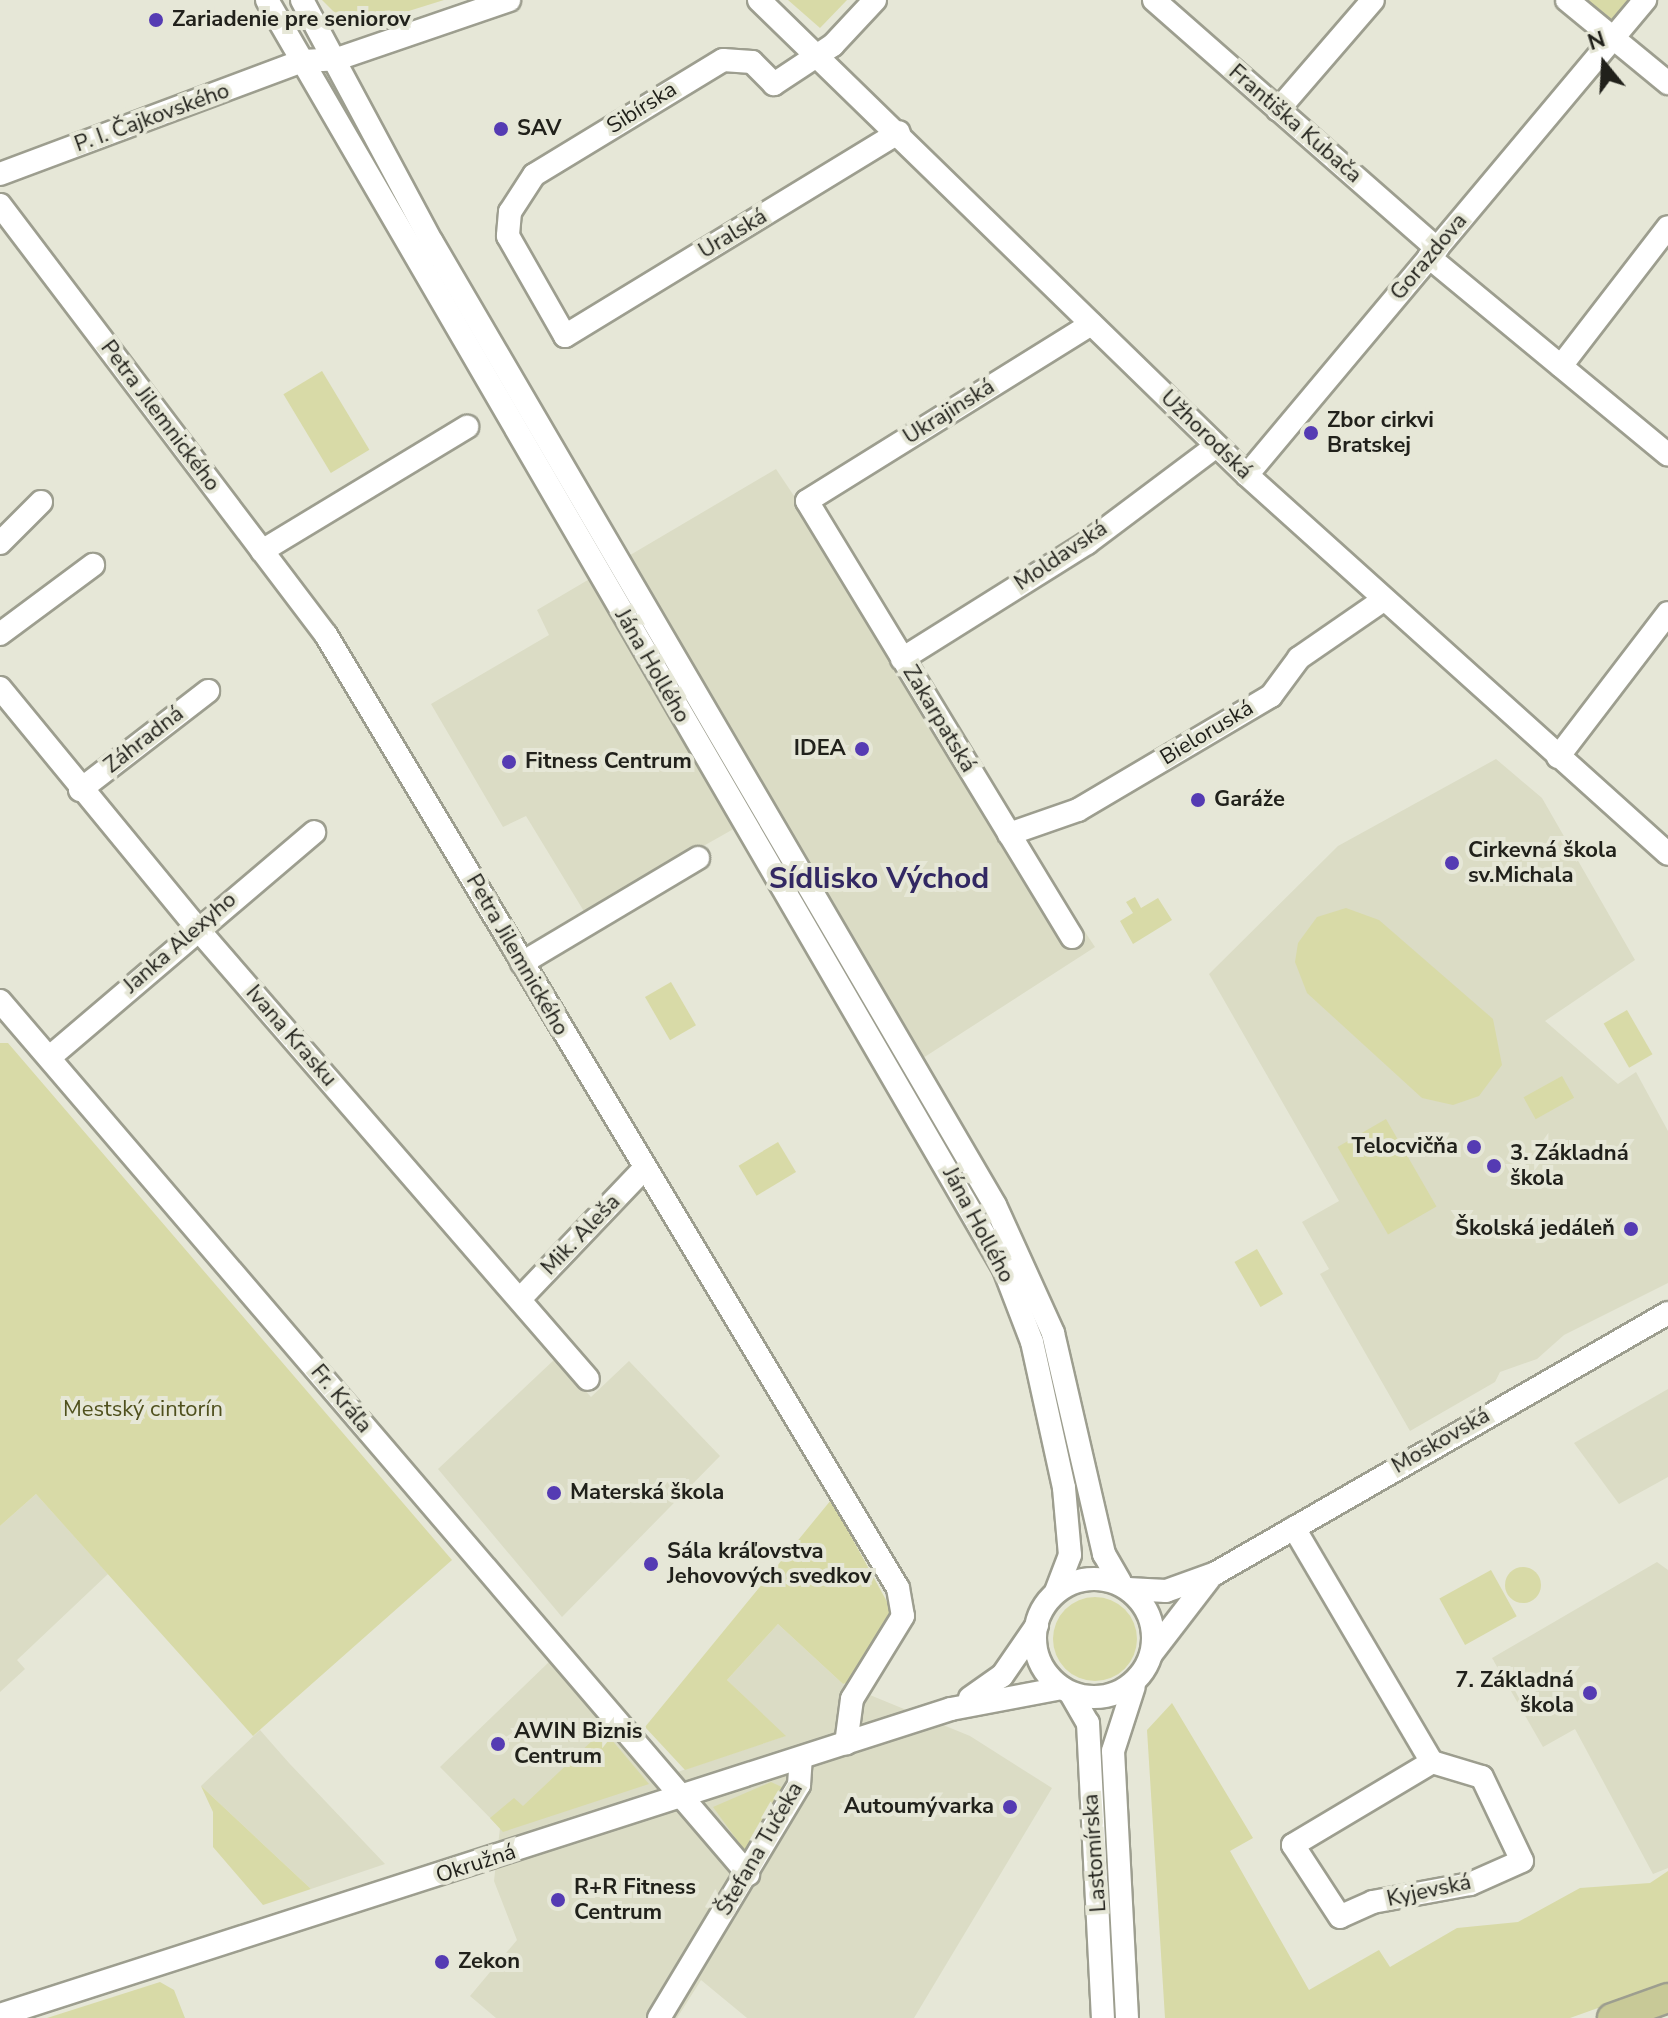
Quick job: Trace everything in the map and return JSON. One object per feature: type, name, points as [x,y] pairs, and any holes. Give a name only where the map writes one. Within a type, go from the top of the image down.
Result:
[{"type":"main road","points":[[1612,2018],[1668,1998]]},
{"type":"street","name":"Jána Hollého","points":[[267,0],[605,585],[922,1102],[1024,1261],[1042,1338],[1104,1554],[1124,1585]]},
{"type":"street","name":"Jána Hollého","points":[[302,0],[337,59],[432,242],[625,574],[922,1102]]},
{"type":"street","points":[[303,61],[337,59],[509,0]]},
{"type":"street","name":"Užhorodská","points":[[759,0],[899,132],[1216,446],[1383,600],[1668,854]]},
{"type":"street","points":[[1278,110],[1373,0]]},
{"type":"street","points":[[1567,0],[1668,83]]},
{"type":"street","name":"Gorazdova","points":[[1247,475],[1645,0]]},
{"type":"street","name":"Františka Kubača","points":[[1155,1],[1433,253],[1668,455]]},
{"type":"street","points":[[819,56],[867,3]]},
{"type":"street","name":"Sibírska","points":[[565,336],[508,236],[516,197],[534,175],[723,60],[752,62],[774,84],[819,56]]},
{"type":"street","name":"P. I. Čajkovského","points":[[0,174],[303,61]]},
{"type":"street","name":"Uralská","points":[[565,336],[899,132]]},
{"type":"street","name":"Petra Jilemnického","points":[[0,205],[326,635],[643,1170],[903,1596],[903,1616],[852,1699],[842,1728],[846,1744]]},
{"type":"street","points":[[1561,366],[1668,227]]},
{"type":"street","points":[[412,253],[432,242]]},
{"type":"street","name":"Ukrajinská","points":[[807,501],[1091,324]]},
{"type":"street","points":[[262,551],[467,427]]},
{"type":"street","name":"Moldavská","points":[[902,659],[1087,543],[1216,446]]},
{"type":"street","name":"Zakarpatská","points":[[807,501],[1072,937]]},
{"type":"street","points":[[0,543],[41,502]]},
{"type":"street","points":[[0,634],[93,565]]},
{"type":"street","points":[[605,585],[625,574]]},
{"type":"street","name":"Bieloruská","points":[[1009,834],[1078,810],[1271,696],[1293,663],[1383,600]]},
{"type":"street","points":[[1558,757],[1668,613]]},
{"type":"street","name":"Ivana Krasku","points":[[0,688],[80,790],[196,927],[588,1379]]},
{"type":"street","name":"Záhradná","points":[[80,790],[208,691]]},
{"type":"street","name":"Janka Alexyho","points":[[50,1057],[196,927],[314,832]]},
{"type":"street","points":[[522,963],[698,858]]},
{"type":"street","name":"Fr. Kráľa","points":[[0,1001],[748,1874]]},
{"type":"street","name":"Mik. Aleša","points":[[520,1299],[643,1170]]},
{"type":"street","name":"Moskovská","points":[[1216,1573],[1668,1313]]},
{"type":"street","name":"Jána Hollého","points":[[1042,1338],[1070,1555],[1056,1592]]},
{"type":"street","points":[[1294,1528],[1432,1762]]},
{"type":"street","points":[[951,1709],[1002,1676],[1056,1592],[1090,1576],[1156,1592],[1216,1573]]},
{"type":"street","points":[[1127,2018],[1111,1933],[1113,1751],[1121,1712],[1138,1677],[1182,1606],[1216,1573]]},
{"type":"street","points":[[1124,1585],[1149,1620],[1150,1658]]},
{"type":"street","points":[[1038,1624],[1041,1660],[1066,1691]]},
{"type":"street","points":[[951,1709],[1066,1691],[1104,1701],[1138,1677]]},
{"type":"street","name":"Lastomírska","points":[[1066,1691],[1088,1723],[1111,1933],[1103,2018]]},
{"type":"street","name":"Okružná","points":[[0,2015],[16,2015],[951,1709]]},
{"type":"street","name":"Štefana Tučeka","points":[[659,2018],[799,1785],[801,1759]]},
{"type":"street","name":"Kyjevská","points":[[1432,1762],[1482,1777],[1522,1861],[1470,1884],[1373,1902],[1340,1917],[1293,1845],[1432,1762]]},
{"type":"shaded area","points":[[776,469],[1095,947],[923,1058],[776,805],[585,913],[526,816],[503,827],[431,704],[549,635],[537,610]]},
{"type":"shaded area","name":"3. Základná škola","points":[[1496,759],[1542,798],[1635,960],[1545,1021],[1618,1084],[1636,1072],[1668,1131],[1668,1283],[1564,1335],[1537,1359],[1500,1372],[1495,1382],[1410,1431],[1320,1274],[1329,1269],[1302,1222],[1339,1201],[1209,974],[1338,846]]},
{"type":"shaded area","points":[[556,1358],[591,1397],[629,1361],[720,1456],[562,1617],[438,1469]]},
{"type":"shaded area","points":[[1668,1389],[1668,1477],[1619,1504],[1574,1443]]},
{"type":"shaded area","points":[[36,1494],[108,1574],[17,1660],[25,1669],[0,1692],[0,1526]]},
{"type":"shaded area","name":"7. Základná škola","points":[[1657,1562],[1668,1570],[1668,1868],[1653,1874],[1575,1729],[1543,1747],[1492,1658]]},
{"type":"shaded area","points":[[778,1624],[843,1684],[970,1736],[1052,1788],[914,2018],[747,2018],[701,1980],[677,2018],[496,2018],[470,1996],[517,1940],[494,1881],[500,1828],[440,1767],[550,1661],[651,1781],[785,1736],[727,1680]]},
{"type":"shaded area","points":[[260,1730],[385,1864],[311,1889],[201,1786]]},
{"type":"green space","points":[[322,0],[444,0],[367,24],[342,20]]},
{"type":"green space","points":[[788,0],[847,0],[820,28]]},
{"type":"green space","points":[[1581,0],[1631,0],[1610,26]]},
{"type":"green space","points":[[322,371],[369,450],[331,473],[283,394]]},
{"type":"green space","points":[[1135,897],[1141,908],[1158,898],[1172,920],[1133,944],[1120,921],[1133,913],[1126,902]]},
{"type":"green space","points":[[1346,908],[1379,920],[1493,1019],[1502,1065],[1479,1096],[1453,1105],[1422,1098],[1307,993],[1295,962],[1298,943],[1317,917]]},
{"type":"green space","points":[[671,982],[696,1025],[670,1040],[645,997]]},
{"type":"green space","points":[[1627,1010],[1652,1054],[1629,1068],[1604,1023]]},
{"type":"green space","name":"Mestský cintorín","points":[[0,1043],[8,1043],[452,1560],[253,1736],[36,1494],[0,1526]]},
{"type":"green space","points":[[1562,1076],[1574,1098],[1536,1119],[1524,1097]]},
{"type":"green space","points":[[1386,1119],[1436,1206],[1388,1234],[1338,1147]]},
{"type":"green space","points":[[778,1142],[796,1172],[757,1196],[739,1166]]},
{"type":"green space","points":[[1257,1249],[1283,1294],[1260,1307],[1234,1262]]},
{"type":"green space","points":[[831,1500],[896,1618],[856,1681],[843,1684],[778,1624],[727,1680],[786,1736],[685,1770],[645,1727]]},
{"type":"green space","points":[[1523,1567],[1535,1573],[1541,1585],[1535,1597],[1523,1603],[1511,1597],[1505,1585],[1511,1573]]},
{"type":"green space","points":[[1491,1570],[1517,1616],[1465,1645],[1439,1599]]},
{"type":"green space","points":[[1095,1597],[1111,1600],[1125,1609],[1134,1623],[1137,1639],[1134,1655],[1125,1669],[1111,1678],[1095,1681],[1079,1678],[1065,1669],[1056,1655],[1053,1639],[1056,1623],[1065,1609],[1079,1600]]},
{"type":"green space","points":[[1172,1703],[1253,1838],[1230,1851],[1309,1990],[1379,1950],[1390,1967],[1457,1928],[1518,1922],[1580,1888],[1650,1883],[1668,1871],[1668,1983],[1570,2018],[1165,2018],[1147,1730]]},
{"type":"green space","points":[[595,1720],[649,1784],[503,1832],[490,1818],[514,1798],[523,1806],[594,1739],[585,1729]]},
{"type":"green space","points":[[771,1782],[784,1788],[745,1851],[713,1807]]},
{"type":"green space","points":[[201,1786],[311,1889],[263,1905],[213,1847],[213,1812]]},
{"type":"green space","points":[[160,1982],[174,1990],[185,2018],[47,2018]]},
{"type":"place","name":"Zariadenie pre seniorov","points":[[156,20]]},
{"type":"place","name":"SAV","points":[[501,129]]},
{"type":"place","name":"Zbor cirkvi Bratskej","points":[[1311,433]]},
{"type":"place","name":"IDEA","points":[[862,749]]},
{"type":"place","name":"Fitness Centrum","points":[[509,762]]},
{"type":"place","name":"Garáže","points":[[1198,800]]},
{"type":"place","name":"Cirkevná škola sv.Michala","points":[[1452,863]]},
{"type":"place","name":"Telocvičňa","points":[[1474,1147]]},
{"type":"place","name":"3. Základná škola","points":[[1494,1166]]},
{"type":"place","name":"Školská jedáleň","points":[[1631,1229]]},
{"type":"place","name":"Materská škola","points":[[554,1493]]},
{"type":"place","name":"Sála kráľovstva Jehovových svedkov","points":[[651,1564]]},
{"type":"place","name":"7. Základná škola","points":[[1590,1693]]},
{"type":"place","name":"AWIN Biznis Centrum","points":[[498,1744]]},
{"type":"place","name":"Autoumývarka","points":[[1010,1807]]},
{"type":"place","name":"R+R Fitness Centrum","points":[[558,1900]]},
{"type":"place","name":"Zekon","points":[[442,1962]]},
{"type":"district","name":"Sídlisko Východ","points":[[879,879]]}]
